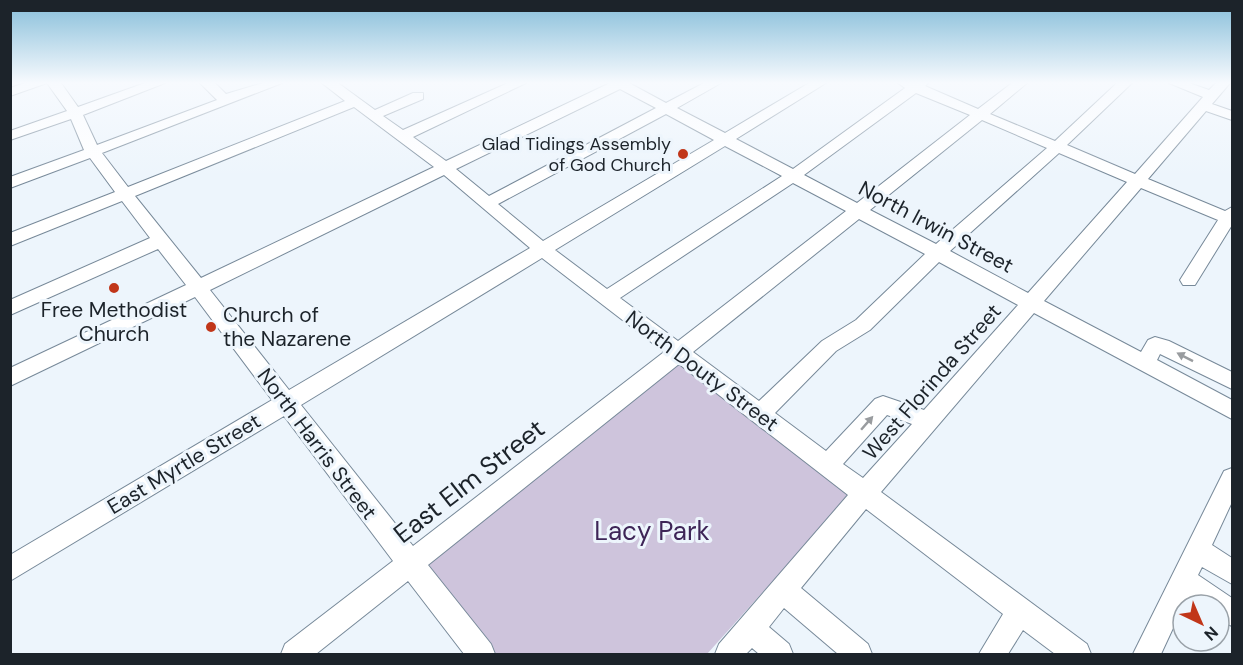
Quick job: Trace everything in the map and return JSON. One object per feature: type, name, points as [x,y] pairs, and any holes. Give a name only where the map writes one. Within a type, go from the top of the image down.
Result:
[{"type":"street","points":[[10,136],[72,114]]},
{"type":"street","name":"North Harris Street","points":[[75,114],[93,152],[481,654]]},
{"type":"street","points":[[10,183],[193,114]]},
{"type":"street","points":[[10,240],[126,194],[291,114]]},
{"type":"street","name":"North Douty Street","points":[[372,114],[447,169],[543,250],[1019,612],[1067,652]]},
{"type":"street","points":[[374,116],[378,114]]},
{"type":"street","points":[[403,136],[451,114]]},
{"type":"street","points":[[10,378],[558,114]]},
{"type":"street","points":[[488,203],[655,114]]},
{"type":"street","name":"North Irwin Street","points":[[677,114],[1233,410]]},
{"type":"street","name":"East Myrtle Street","points":[[10,569],[768,114]]},
{"type":"street","points":[[606,298],[793,176],[874,114]]},
{"type":"street","points":[[759,415],[829,346],[863,325],[937,253],[1092,114]]},
{"type":"street","name":"West Florinda Street","points":[[729,654],[928,420],[1196,114]]},
{"type":"street","points":[[980,115],[1231,217],[1188,280]]},
{"type":"street","name":"East Elm Street","points":[[295,654],[980,115]]},
{"type":"street","points":[[10,308],[162,240]]},
{"type":"street","points":[[1145,363],[1155,345],[1162,346],[1233,381]]},
{"type":"street","points":[[827,465],[883,405],[928,420]]},
{"type":"street","points":[[1147,654],[1233,478]]},
{"type":"street","points":[[1198,550],[1233,572]]},
{"type":"street","points":[[1183,580],[1233,613]]},
{"type":"street","points":[[783,590],[858,654]]},
{"type":"street","points":[[993,654],[1019,612]]},
{"type":"street","points":[[751,628],[779,654]]},
{"type":"green space","name":"Lacy Park","points":[[677,353],[864,494],[772,582],[707,654],[481,654],[410,564]]},
{"type":"place","name":"Glad Tidings Assembly of God Church","points":[[683,154]]},
{"type":"place","name":"Free Methodist Church","points":[[114,288]]},
{"type":"place","name":"Church of the Nazarene","points":[[211,327]]}]
